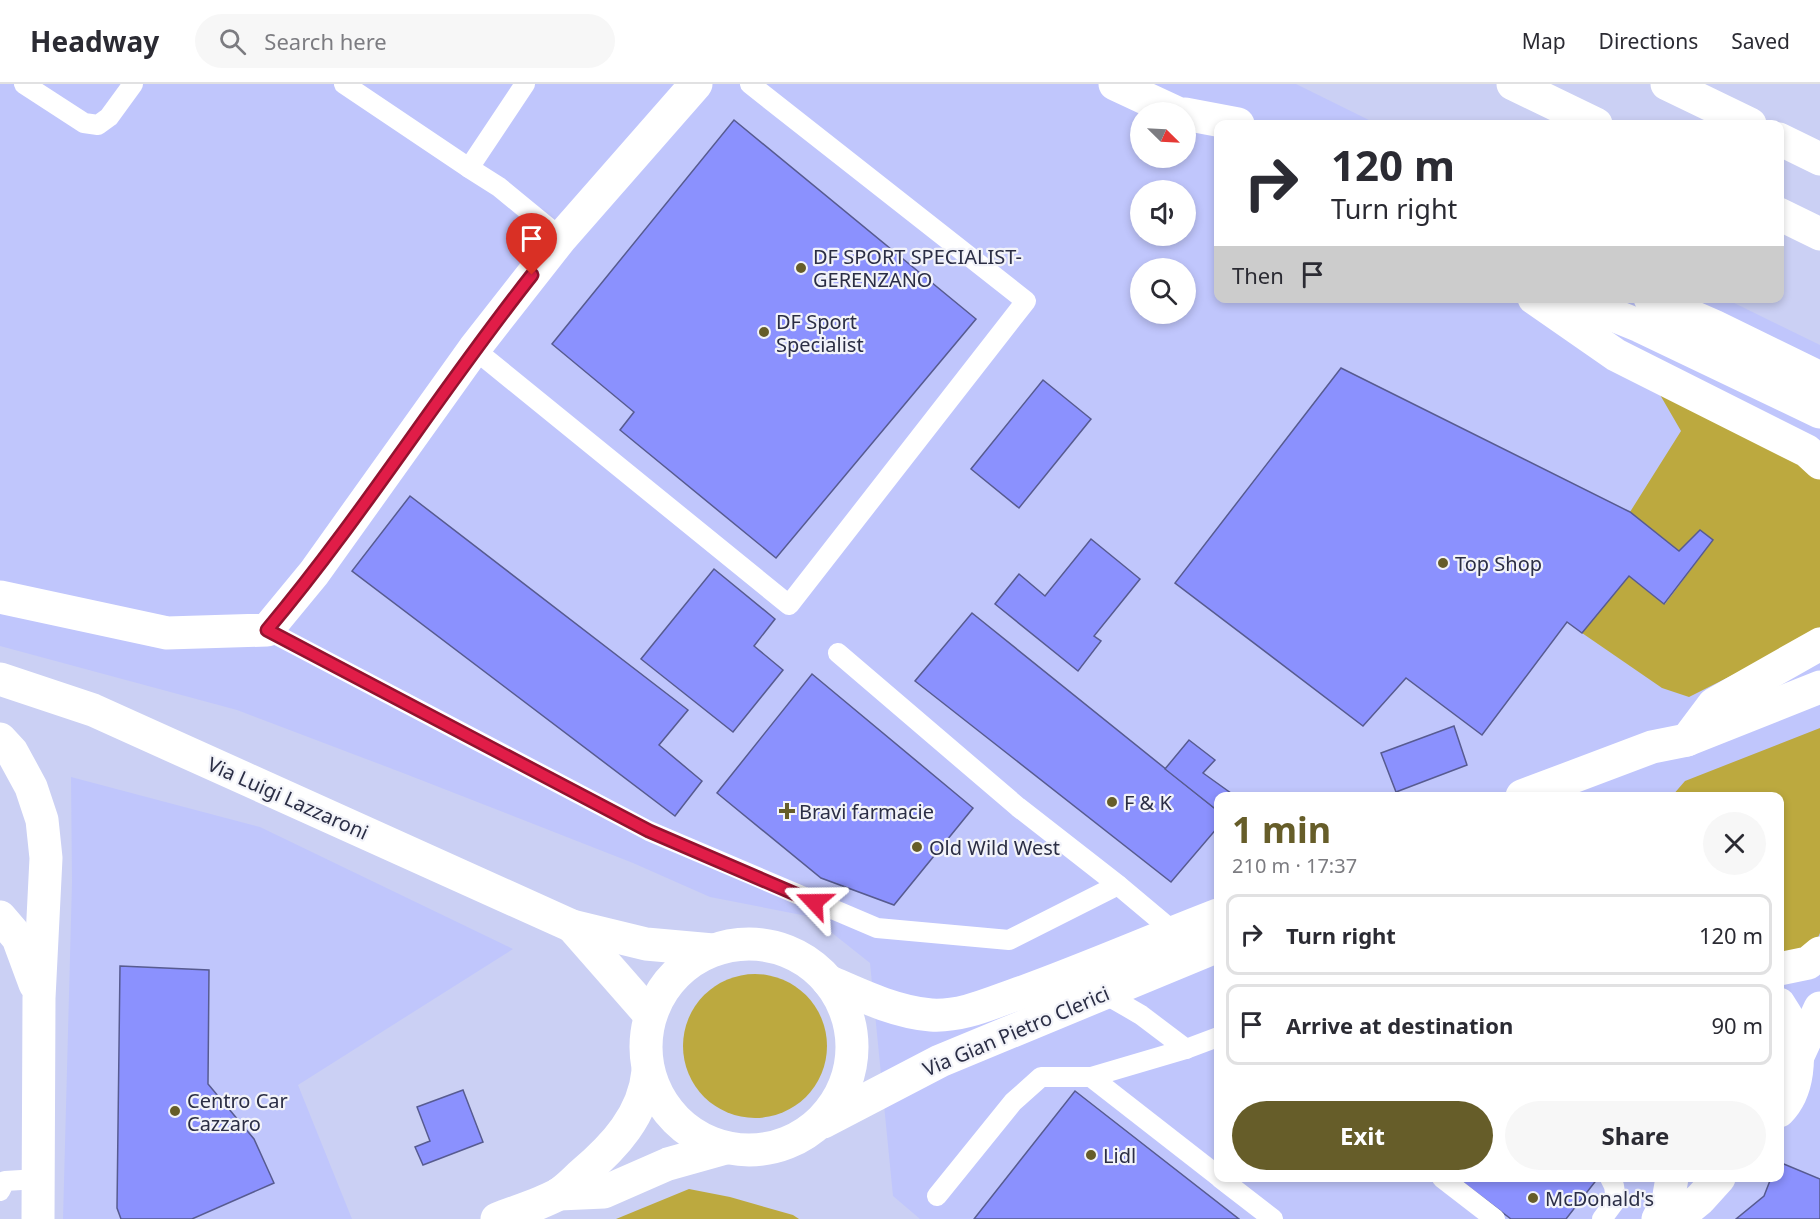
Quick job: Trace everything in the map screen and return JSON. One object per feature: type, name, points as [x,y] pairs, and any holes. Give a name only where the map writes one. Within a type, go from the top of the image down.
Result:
[{"type":"main road","points":[[5,599],[167,633],[267,630],[314,573],[474,349],[561,238],[696,84]]},
{"type":"main road","points":[[1115,84],[1154,102]]},
{"type":"main road","points":[[1513,84],[1588,120]]},
{"type":"main road","points":[[1667,84],[1742,120]]},
{"type":"main road","points":[[1196,118],[1214,120]]},
{"type":"main road","points":[[1196,122],[1214,132]]},
{"type":"main road","points":[[1784,141],[1820,159]]},
{"type":"main road","points":[[1784,216],[1820,234]]},
{"type":"main road","points":[[1541,303],[1616,355],[1807,451],[1820,464]]},
{"type":"main road","points":[[1597,303],[1714,326],[1820,378]]},
{"type":"main road","points":[[1615,303],[1645,312],[1820,412]]},
{"type":"main road","points":[[1594,792],[1635,776],[1688,740],[1714,704],[1820,644]]},
{"type":"main road","name":"Via Luigi Lazzaroni","points":[[0,679],[93,710],[572,926],[646,944],[713,950]]},
{"type":"main road","points":[[1533,792],[1652,747],[1688,740],[1820,687]]},
{"type":"main road","points":[[0,739],[12,752],[31,787],[42,820],[46,858],[39,998],[38,1219]]},
{"type":"main road","points":[[0,917],[18,938],[39,998]]},
{"type":"main road","name":"Via Gian Pietro Clerici","points":[[828,981],[902,1010],[930,1015],[954,1014],[970,1011],[1069,975],[1214,917]]},
{"type":"main road","name":"Via Luigi Lazzaroni","points":[[572,926],[650,1016]]},
{"type":"main road","points":[[753,944],[774,947],[793,954],[810,964],[828,981],[846,1012],[851,1032],[852,1052],[849,1072],[842,1091],[832,1109],[819,1124],[803,1136],[784,1145],[765,1150],[725,1149],[707,1143],[690,1133],[663,1106],[654,1090],[645,1053],[650,1016],[668,982],[681,969],[713,950],[733,945],[753,944]]},
{"type":"main road","name":"Via Gian Pietro Clerici","points":[[819,1124],[940,1061],[1214,948]]},
{"type":"main road","points":[[1784,968],[1808,963],[1820,952]]},
{"type":"main road","points":[[1784,1102],[1804,1060],[1820,1008]]},
{"type":"main road","points":[[1784,1013],[1793,1028],[1804,1060]]},
{"type":"main road","points":[[497,1219],[559,1194],[608,1151],[632,1120],[647,1089],[648,1071]]},
{"type":"main road","points":[[559,1194],[604,1192],[668,1164],[725,1149]]},
{"type":"main road","points":[[1658,1219],[1668,1201],[1671,1182]]},
{"type":"main road","points":[[1676,1219],[1700,1199],[1715,1182]]},
{"type":"lane","points":[[24,84],[84,123],[98,125],[109,117],[133,84]]},
{"type":"lane","points":[[345,84],[499,187],[561,238]]},
{"type":"lane","points":[[468,168],[525,84]]},
{"type":"lane","points":[[474,349],[789,604],[1026,301],[750,84]]},
{"type":"lane","points":[[267,630],[649,831],[876,928],[1009,940],[1118,885]]},
{"type":"lane","points":[[838,653],[1018,807],[1174,932]]},
{"type":"lane","points":[[1103,993],[1141,1015],[1186,1049]]},
{"type":"lane","points":[[937,1196],[1013,1102],[1041,1077],[1091,1077],[1214,1039]]},
{"type":"lane","points":[[1091,1077],[1214,1173]]},
{"type":"lane","points":[[0,1191],[5,1181],[38,1179]]},
{"type":"lane","points":[[1225,1182],[1273,1219]]},
{"type":"lane","points":[[1447,1182],[1495,1219]]},
{"type":"lane","points":[[1602,1219],[1616,1200],[1612,1182]]},
{"type":"shaded area","points":[[0,84],[1296,84],[1369,120],[1214,120],[1214,303],[1734,303],[1820,345],[1820,1219],[920,1219],[893,1196],[870,963],[812,917],[710,897],[633,863],[237,710],[0,646]]},
{"type":"shaded area","points":[[1659,393],[1820,474],[1820,627],[1812,635],[1689,697],[1662,688],[1582,633],[1629,576],[1665,604],[1713,540],[1700,530],[1679,551],[1630,512],[1681,431]]},
{"type":"shaded area","points":[[1820,728],[1820,933],[1815,944],[1784,953],[1784,792],[1675,792],[1685,781]]},
{"type":"shaded area","points":[[71,777],[260,827],[513,949],[298,1085],[352,1219],[63,1219],[72,882]]},
{"type":"shaded area","points":[[755,974],[782,980],[795,986],[806,995],[815,1006],[821,1019],[827,1046],[821,1073],[815,1086],[806,1097],[795,1106],[782,1112],[755,1118],[728,1112],[715,1106],[704,1097],[695,1086],[689,1073],[683,1046],[689,1019],[695,1006],[704,995],[715,986],[728,980]]},
{"type":"shaded area","points":[[689,1189],[730,1197],[793,1215],[799,1219],[616,1219]]},
{"type":"building","name":"DF Sport Specialist","points":[[734,120],[976,319],[776,558],[620,430],[634,412],[552,344]]},
{"type":"building","name":"Top Shop","points":[[1341,368],[1630,512],[1679,551],[1700,530],[1713,540],[1664,604],[1629,576],[1582,633],[1567,622],[1482,735],[1406,678],[1363,726],[1175,583]]},
{"type":"building","points":[[1043,380],[1091,419],[1019,508],[971,469]]},
{"type":"building","points":[[410,496],[688,710],[659,745],[702,781],[675,816],[352,571]]},
{"type":"building","points":[[1091,539],[1140,579],[1094,636],[1101,641],[1078,671],[995,604],[1019,574],[1045,596]]},
{"type":"building","points":[[714,569],[775,619],[754,646],[783,670],[733,732],[641,659]]},
{"type":"building","points":[[972,613],[1214,808],[1214,832],[1171,882],[915,681]]},
{"type":"building","points":[[812,674],[973,808],[894,905],[821,878],[717,793]]},
{"type":"building","points":[[1454,726],[1467,765],[1396,792],[1381,753]]},
{"type":"building","points":[[1189,740],[1215,760],[1203,773],[1229,792],[1214,792],[1214,808],[1165,769]]},
{"type":"building","name":"Centro Car Cazzaro","points":[[120,966],[209,970],[208,1084],[254,1139],[274,1183],[192,1219],[121,1219],[117,1208]]},
{"type":"building","points":[[463,1090],[483,1142],[423,1165],[415,1147],[430,1141],[417,1107]]},
{"type":"building","name":"Lidl","points":[[1075,1091],[1239,1219],[974,1219]]},
{"type":"building","points":[[1784,1164],[1820,1179],[1820,1219],[1736,1219],[1764,1196],[1769,1182],[1784,1182]]},
{"type":"building","name":"McDonald's","points":[[1462,1182],[1595,1182],[1566,1219],[1511,1219]]},
{"type":"place","name":"DF SPORT SPECIALIST- GERENZANO","points":[[801,268]]},
{"type":"place","name":"DF Sport Specialist","points":[[764,332]]},
{"type":"place","name":"Top Shop","points":[[1443,563]]},
{"type":"place","name":"F & K","points":[[1112,802]]},
{"type":"place","name":"Bravi farmacie","points":[[787,811]]},
{"type":"place","name":"Old Wild West","points":[[917,847]]},
{"type":"place","name":"Centro Car Cazzaro","points":[[175,1111]]},
{"type":"place","name":"Lidl","points":[[1091,1155]]},
{"type":"place","name":"McDonald's","points":[[1533,1198]]},
{"type":"route","points":[[532,275],[474,349],[314,573],[267,630],[649,831],[814,902]]}]
